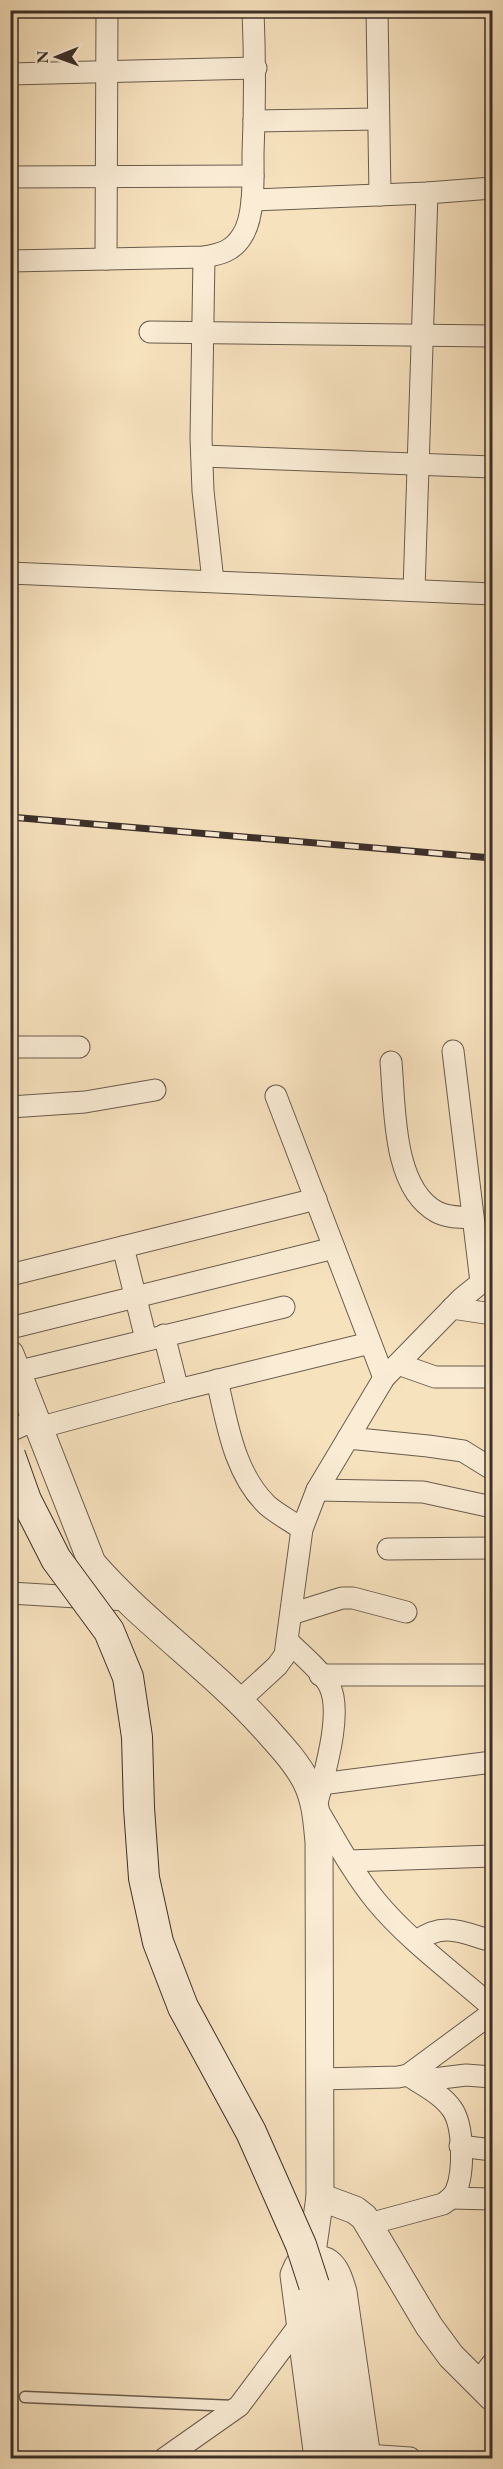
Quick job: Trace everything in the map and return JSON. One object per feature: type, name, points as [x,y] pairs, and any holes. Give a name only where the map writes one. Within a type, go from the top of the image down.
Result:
[{"type":"main road","points":[[10,1455],[26,1500],[56,1559],[109,1631],[128,1677],[137,1737],[144,1878],[158,1942],[183,2007],[251,2132],[313,2272],[330,2368],[358,2457]]},
{"type":"street","points":[[106,259],[107,10]]},
{"type":"street","points":[[10,261],[204,257],[220,255],[233,249],[244,233],[252,200],[256,68],[254,10]]},
{"type":"street","points":[[377,10],[380,195]]},
{"type":"street","points":[[10,74],[256,68]]},
{"type":"street","points":[[254,121],[378,119]]},
{"type":"street","points":[[10,177],[253,176]]},
{"type":"street","points":[[252,200],[492,188]]},
{"type":"street","points":[[414,590],[427,193]]},
{"type":"street","points":[[204,257],[202,456],[213,581]]},
{"type":"street","points":[[150,332],[492,336]]},
{"type":"street","points":[[202,456],[492,467]]},
{"type":"street","points":[[10,573],[492,594]]},
{"type":"street","points":[[10,1047],[79,1047]]},
{"type":"street","points":[[240,1700],[277,1666],[285,1655],[302,1529],[317,1490],[391,1371],[452,1308],[487,1278],[473,1218],[453,1051]]},
{"type":"street","points":[[391,1062],[398,1142],[404,1168],[413,1188],[437,1212],[473,1218]]},
{"type":"street","points":[[10,1107],[85,1102],[155,1090]]},
{"type":"street","points":[[276,1096],[370,1343],[391,1371],[435,1377],[492,1377]]},
{"type":"street","points":[[10,1275],[316,1199]]},
{"type":"street","points":[[123,1247],[135,1296],[178,1390]]},
{"type":"street","points":[[10,1328],[334,1248]]},
{"type":"street","points":[[284,1307],[155,1337],[13,1363],[28,1426],[92,1563],[127,1599],[240,1700],[292,1759],[319,1796],[349,1861],[377,1902],[417,1941],[492,2007]]},
{"type":"street","points":[[452,1308],[492,1314]]},
{"type":"street","points":[[28,1426],[370,1343]]},
{"type":"street","points":[[217,1380],[236,1456],[249,1480],[267,1504],[302,1529]]},
{"type":"street","points":[[348,1438],[463,1451],[492,1469]]},
{"type":"street","points":[[317,1490],[423,1492],[492,1507]]},
{"type":"street","points":[[388,1549],[490,1543]]},
{"type":"street","points":[[10,1593],[127,1599]]},
{"type":"street","points":[[291,1614],[342,1598],[353,1598],[406,1612]]},
{"type":"street","points":[[288,1641],[329,1684],[333,1699],[334,1719],[332,1739],[319,1796],[320,2197],[313,2272],[298,2266],[294,2275],[318,2458]]},
{"type":"street","points":[[320,1675],[492,1675]]},
{"type":"street","points":[[319,1796],[492,1762]]},
{"type":"street","points":[[349,1861],[492,1856]]},
{"type":"street","points":[[417,1941],[430,1932],[440,1929],[492,1941]]},
{"type":"street","points":[[413,2078],[492,2013]]},
{"type":"street","points":[[320,2079],[466,2075],[492,2077]]},
{"type":"street","points":[[413,2078],[443,2098],[452,2108],[458,2120],[460,2174],[452,2198]]},
{"type":"street","points":[[460,2146],[492,2150]]},
{"type":"street","points":[[320,2197],[355,2210],[369,2224],[429,2326],[451,2355],[487,2381]]},
{"type":"street","points":[[369,2224],[432,2208],[452,2198],[492,2199]]},
{"type":"street","points":[[165,2458],[239,2406],[301,2323]]},
{"type":"street","points":[[358,2457],[407,2458]]},
{"type":"lane","points":[[25,2397],[239,2406]]},
{"type":"railway","points":[[10,817],[492,858]]}]
